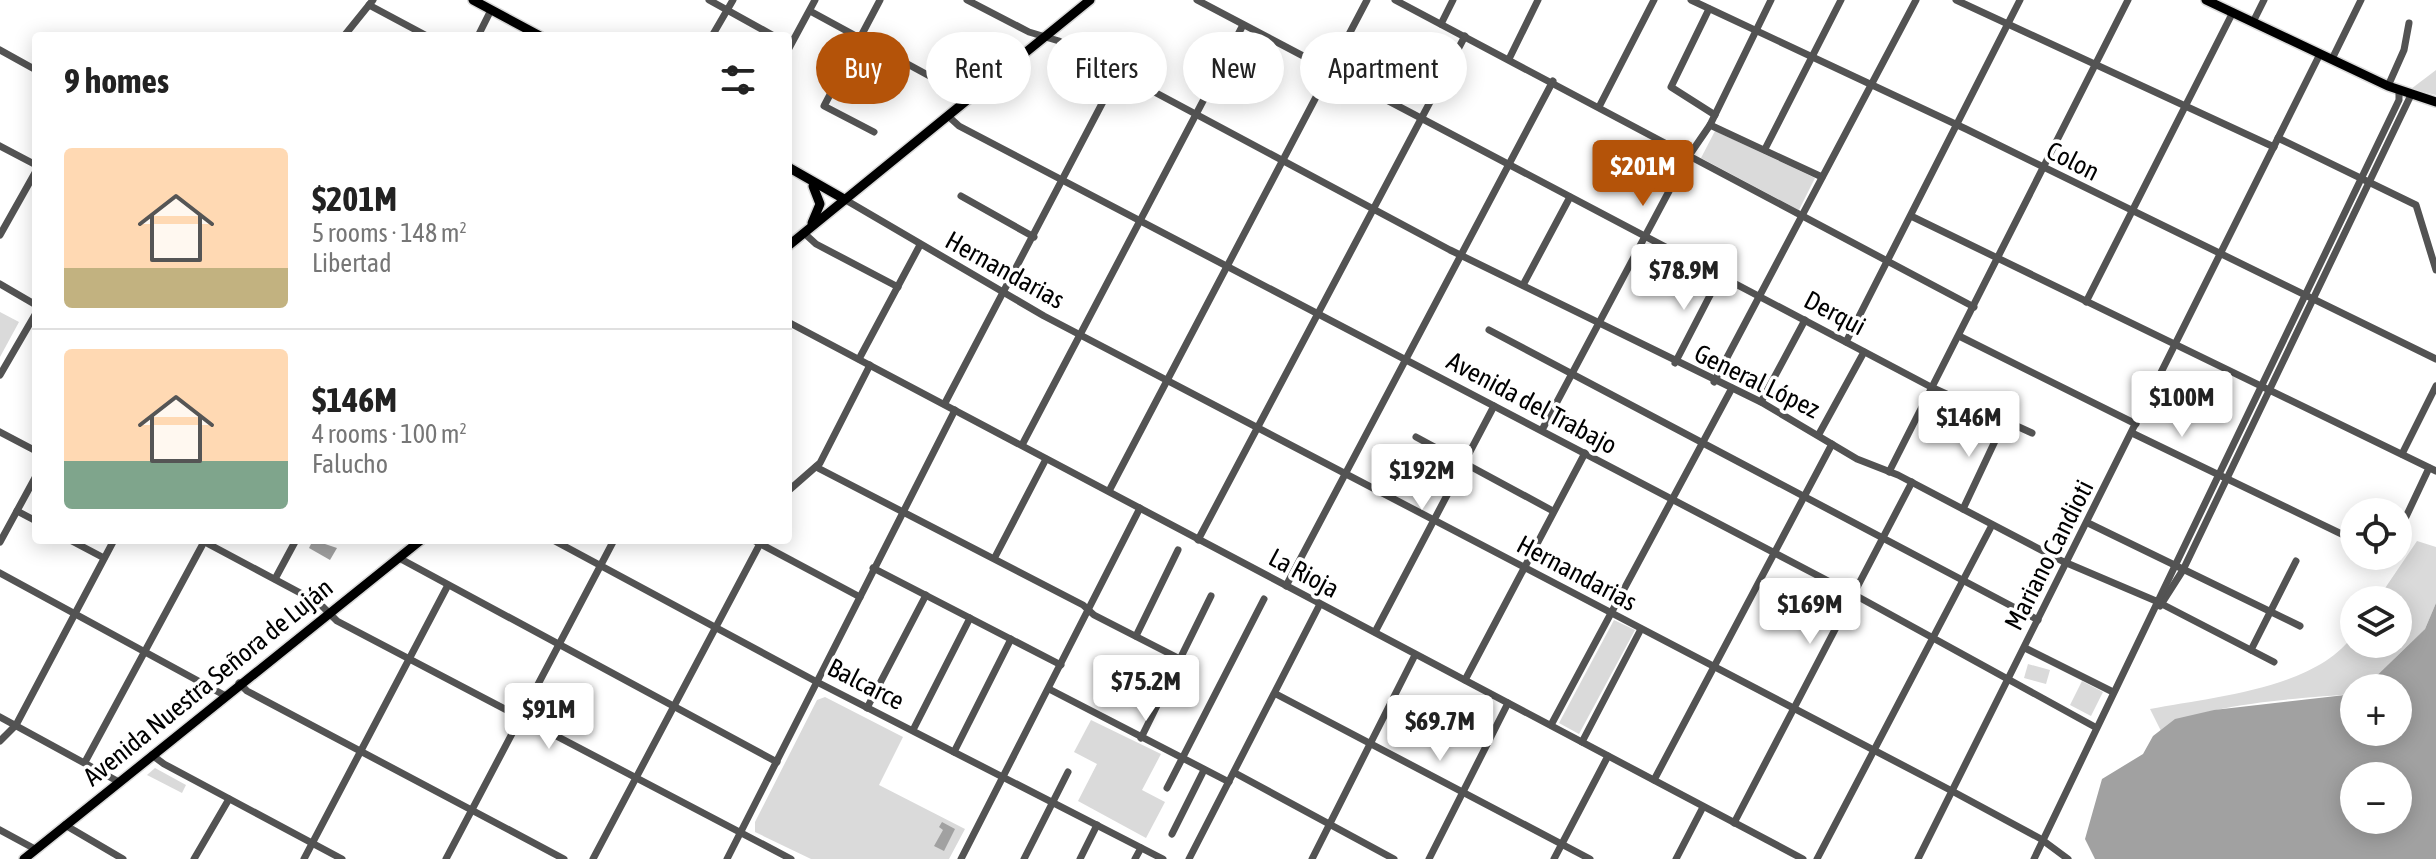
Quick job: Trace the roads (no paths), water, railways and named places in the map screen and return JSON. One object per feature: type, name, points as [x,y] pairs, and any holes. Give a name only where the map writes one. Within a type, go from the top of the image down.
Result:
[{"type":"main road","points":[[473,0],[532,32]]},
{"type":"main road","points":[[1031,48],[1090,0]]},
{"type":"main road","points":[[2206,0],[2399,91],[2436,102]]},
{"type":"main road","points":[[792,242],[963,104]]},
{"type":"main road","points":[[792,169],[844,199]]},
{"type":"main road","points":[[792,175],[844,199]]},
{"type":"main road","points":[[806,230],[820,204],[813,186]]},
{"type":"main road","name":"Avenida Nuestra Señora de Luján","points":[[24,859],[224,695],[416,544]]},
{"type":"street","points":[[709,0],[767,32]]},
{"type":"street","points":[[714,32],[733,0]]},
{"type":"street","points":[[792,42],[815,0]]},
{"type":"street","points":[[862,32],[880,0]]},
{"type":"street","name":"General López","points":[[967,0],[1047,38]]},
{"type":"street","name":"Derqui","points":[[1197,0],[1300,55]]},
{"type":"street","points":[[1350,32],[1367,0]]},
{"type":"street","points":[[1395,0],[1457,32]]},
{"type":"street","points":[[1441,24],[1453,0]]},
{"type":"street","points":[[1509,59],[1538,0]]},
{"type":"street","points":[[1599,107],[1654,0]]},
{"type":"street","name":"Colon","points":[[1691,0],[2436,359]]},
{"type":"street","points":[[1542,430],[1645,236],[1710,125],[1771,0]]},
{"type":"street","points":[[1765,149],[1841,0]]},
{"type":"street","points":[[1714,382],[1916,0]]},
{"type":"street","points":[[1956,0],[2096,62],[2274,147]]},
{"type":"street","points":[[1846,342],[1913,217],[2020,0]]},
{"type":"street","points":[[1889,472],[2128,0]]},
{"type":"street","points":[[2253,22],[2264,0]]},
{"type":"street","points":[[2332,59],[2361,0]]},
{"type":"street","points":[[347,32],[371,3],[420,32]]},
{"type":"street","points":[[1709,9],[1671,87],[1715,115]]},
{"type":"street","points":[[480,32],[491,10]]},
{"type":"street","points":[[810,11],[848,32]]},
{"type":"street","points":[[2086,302],[2233,12]]},
{"type":"street","points":[[2388,86],[2404,50],[2409,23]]},
{"type":"street","points":[[1022,445],[1243,25]]},
{"type":"street","points":[[1467,37],[1888,264],[1974,307]]},
{"type":"street","points":[[0,50],[32,68]]},
{"type":"street","name":"Mariano Candioti","points":[[1918,859],[2320,54]]},
{"type":"street","points":[[1286,586],[1553,81]]},
{"type":"street","points":[[2366,180],[2399,100],[2399,91]]},
{"type":"street","points":[[2034,859],[2152,613],[2183,570],[2223,476],[2366,180],[2411,95]]},
{"type":"street","name":"General López","points":[[1167,101],[1460,254],[1675,363],[1761,402],[1832,444],[2274,662]]},
{"type":"street","points":[[825,104],[874,132]]},
{"type":"street","points":[[945,403],[1102,104]]},
{"type":"street","points":[[1109,491],[1313,104]]},
{"type":"street","name":"Derqui","points":[[1393,104],[1931,387],[2032,433]]},
{"type":"street","points":[[1198,540],[1429,104]]},
{"type":"street","name":"Avenida del Trabajo","points":[[948,116],[958,125],[1853,594],[2095,727]]},
{"type":"street","points":[[1710,125],[1822,177]]},
{"type":"street","points":[[2278,138],[2412,202],[2418,208],[2436,270]]},
{"type":"street","points":[[0,146],[32,163]]},
{"type":"street","points":[[0,235],[32,178]]},
{"type":"street","points":[[961,196],[1034,237]]},
{"type":"street","points":[[1523,285],[1570,197]]},
{"type":"street","name":"Hernandarias","points":[[844,199],[1004,294],[1952,791],[2041,839],[2068,859]]},
{"type":"street","points":[[1913,217],[2432,470],[2412,506]]},
{"type":"street","points":[[806,230],[816,244],[898,287]]},
{"type":"street","points":[[859,359],[920,245]]},
{"type":"street","points":[[1675,363],[1720,276]]},
{"type":"street","points":[[0,284],[32,303]]},
{"type":"street","points":[[0,375],[32,320]]},
{"type":"street","points":[[1761,402],[1805,320]]},
{"type":"street","name":"La Rioja","points":[[792,324],[1800,859]]},
{"type":"street","points":[[1489,330],[1803,499],[2038,620]]},
{"type":"street","points":[[1959,336],[2223,476],[2340,533]]},
{"type":"street","points":[[1819,434],[1864,352]]},
{"type":"street","points":[[792,488],[816,467],[870,365]]},
{"type":"street","points":[[2402,454],[2436,386]]},
{"type":"street","points":[[1551,725],[1732,388]]},
{"type":"street","points":[[1375,632],[1494,406]]},
{"type":"street","points":[[727,859],[902,509],[955,410]]},
{"type":"street","points":[[1963,509],[2004,422]]},
{"type":"street","points":[[0,432],[32,449]]},
{"type":"street","points":[[1416,437],[1553,511]]},
{"type":"street","points":[[1654,780],[1832,444]]},
{"type":"street","points":[[1465,680],[1585,453]]},
{"type":"street","points":[[995,557],[1046,459]]},
{"type":"street","points":[[816,467],[995,557],[1180,659]]},
{"type":"street","points":[[2158,603],[2175,564],[2223,476]]},
{"type":"street","points":[[1734,823],[1912,482]]},
{"type":"street","points":[[0,542],[32,483]]},
{"type":"street","points":[[961,859],[1140,508]]},
{"type":"street","points":[[17,511],[32,519]]},
{"type":"street","points":[[2088,523],[2300,626]]},
{"type":"street","points":[[1817,859],[1992,525]]},
{"type":"street","points":[[78,544],[104,558]]},
{"type":"street","points":[[0,741],[16,725],[112,544]]},
{"type":"street","points":[[85,762],[201,544]]},
{"type":"street","points":[[209,544],[319,603],[337,621],[788,858]]},
{"type":"street","points":[[275,579],[294,544]]},
{"type":"street","name":"Balcarce","points":[[560,544],[817,682],[1163,859]]},
{"type":"street","points":[[446,859],[612,544]]},
{"type":"street","points":[[593,859],[756,544]]},
{"type":"street","points":[[763,544],[860,597]]},
{"type":"street","points":[[1136,636],[1178,550]]},
{"type":"street","points":[[399,558],[447,587],[777,762]]},
{"type":"street","points":[[2251,650],[2296,561]]},
{"type":"street","points":[[873,568],[1061,665]]},
{"type":"street","points":[[0,573],[224,695]]},
{"type":"street","points":[[304,859],[447,587]]},
{"type":"street","points":[[867,708],[926,595]]},
{"type":"street","points":[[1141,738],[1211,596]]},
{"type":"street","points":[[1167,788],[1264,599]]},
{"type":"street","points":[[1189,859],[1320,604]]},
{"type":"street","points":[[913,730],[970,618]]},
{"type":"street","points":[[1582,742],[1641,629]]},
{"type":"street","points":[[954,752],[1011,639]]},
{"type":"street","points":[[2025,648],[2113,692]]},
{"type":"street","points":[[1312,859],[1415,655]]},
{"type":"street","points":[[239,683],[247,691],[564,859]]},
{"type":"street","points":[[1049,689],[1229,782]]},
{"type":"street","points":[[1276,694],[1590,859]]},
{"type":"street","points":[[1429,859],[1508,703]]},
{"type":"street","points":[[0,717],[119,782]]},
{"type":"street","points":[[152,755],[342,859]]},
{"type":"street","points":[[1554,859],[1608,756]]},
{"type":"street","points":[[1172,834],[1204,770]]},
{"type":"street","points":[[1024,859],[1068,772]]},
{"type":"street","points":[[1235,773],[1394,859]]},
{"type":"street","points":[[194,859],[229,799]]},
{"type":"street","points":[[1676,859],[1703,807]]},
{"type":"street","points":[[65,825],[123,859]]},
{"type":"street","points":[[1080,859],[1097,825]]},
{"type":"street","points":[[0,830],[35,849]]},
{"type":"street","points":[[1135,859],[1141,848]]}]
